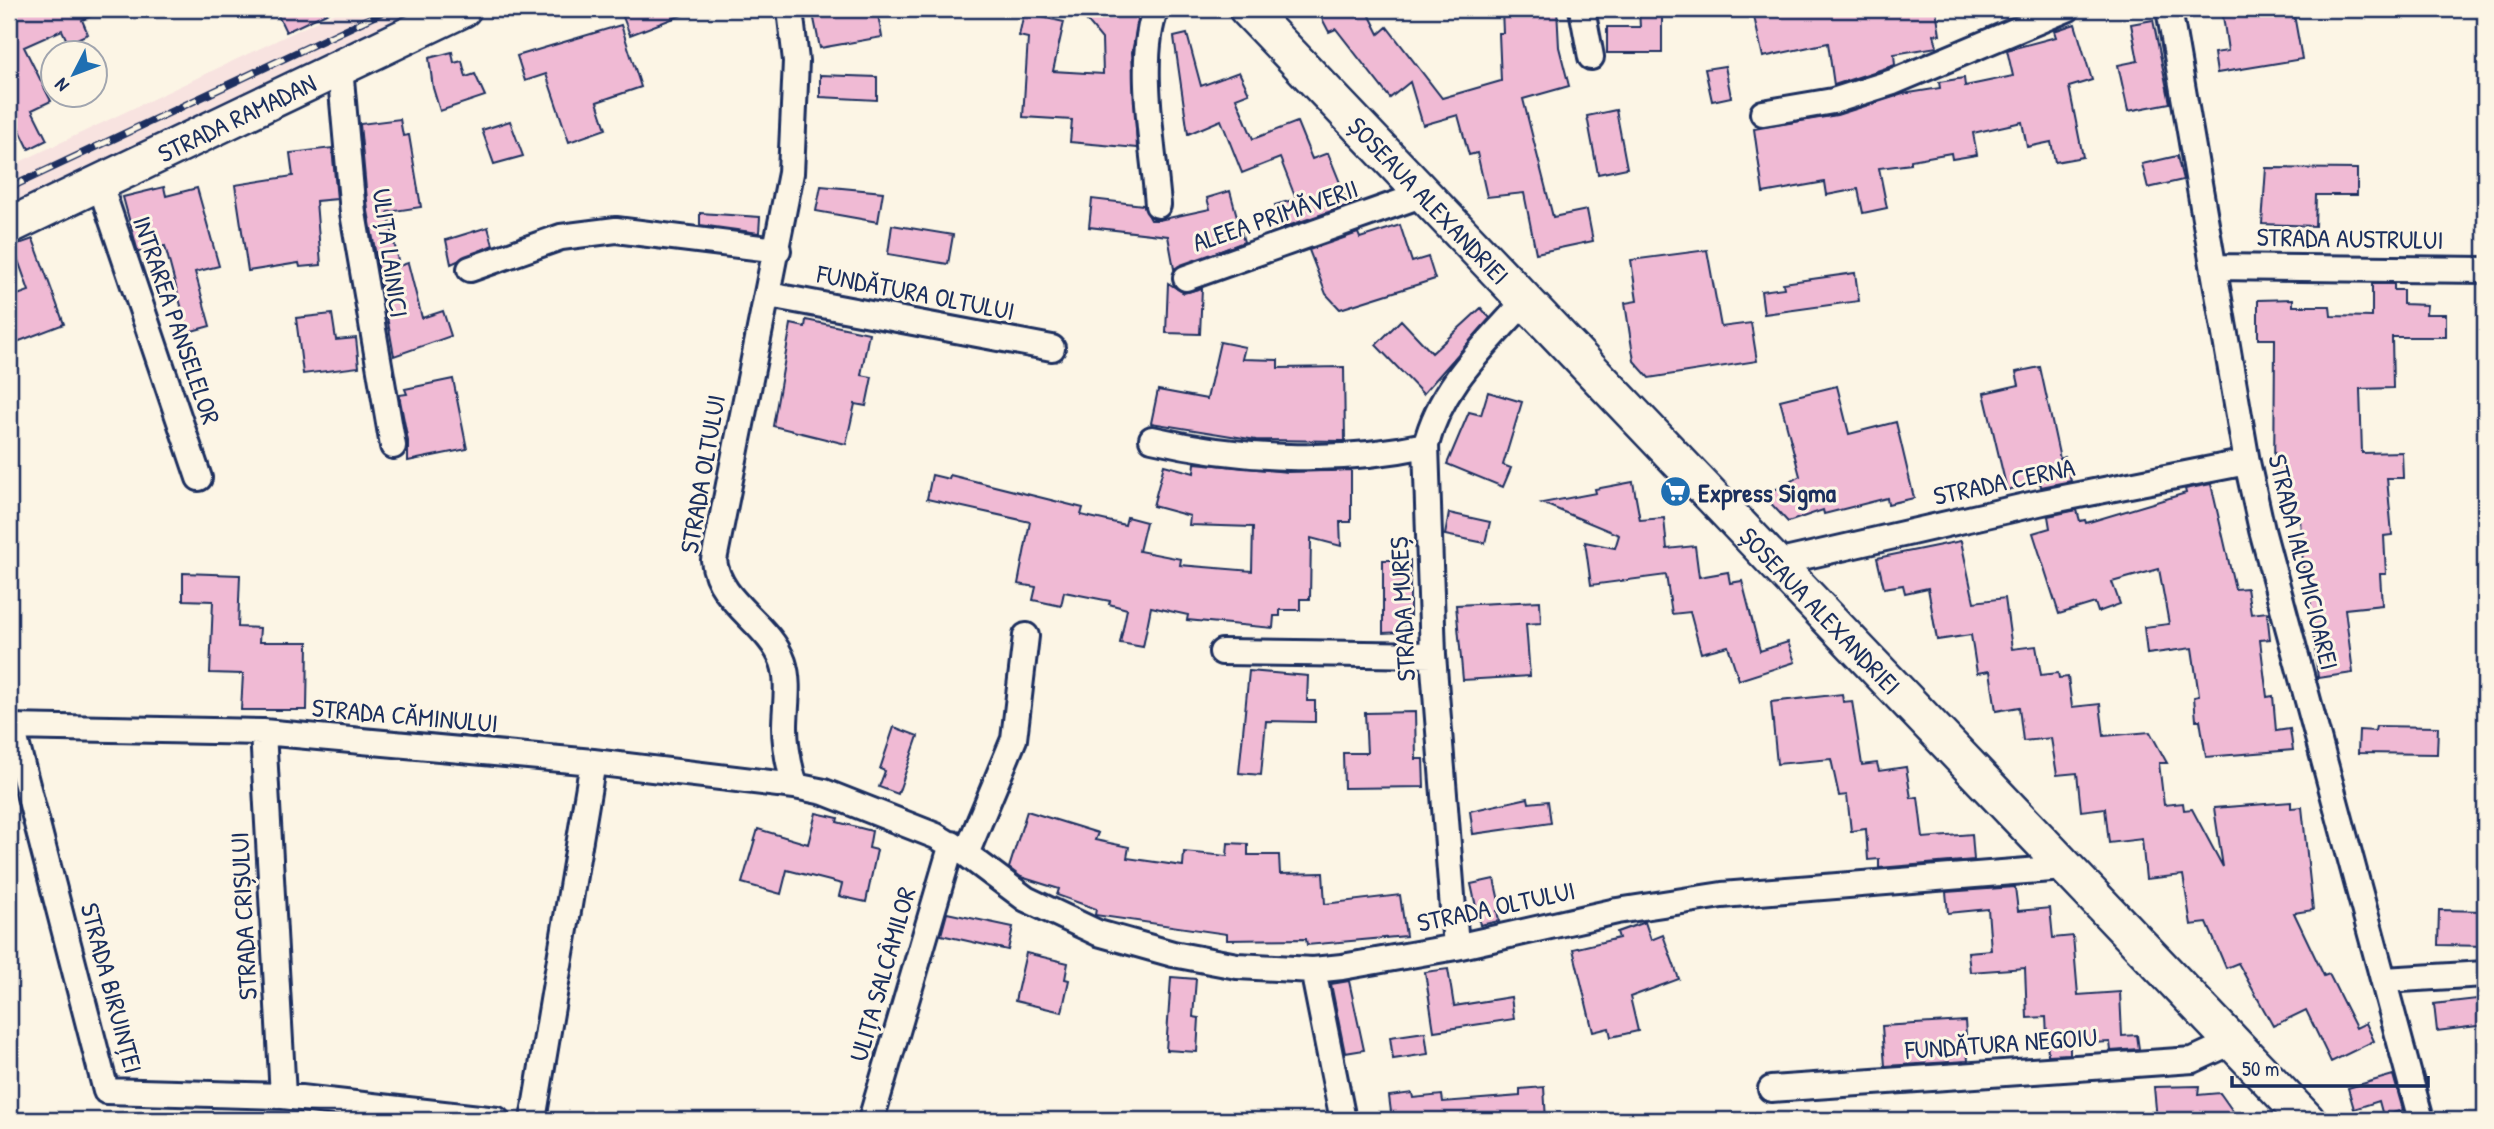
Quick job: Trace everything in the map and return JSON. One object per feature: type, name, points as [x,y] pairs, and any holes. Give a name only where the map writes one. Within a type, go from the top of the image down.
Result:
[{"type":"main road","name":"STRADA RAMADAN","points":[[9,226],[463,9]]},
{"type":"main road","name":"ȘOSEAUA ALEXANDRIEI","points":[[1247,9],[2306,1120]]},
{"type":"street","name":"STRADA OLTULUI","points":[[790,9],[796,95],[791,173],[769,295],[716,538],[714,560],[715,574],[722,586],[773,642],[783,663],[787,687],[785,744],[795,786],[846,800],[959,849],[1026,900],[1098,933],[1173,954],[1237,965],[1313,970],[1342,968],[1456,947],[1617,911],[1722,895],[2064,867]]},
{"type":"street","points":[[1156,9],[1148,35],[1147,63],[1158,205]]},
{"type":"street","points":[[1582,9],[1591,57]]},
{"type":"street","points":[[1763,113],[1833,101],[1883,86],[2067,9]]},
{"type":"street","name":"STRADA IALOMICIOAREI","points":[[2169,9],[2247,461],[2266,544],[2421,1120]]},
{"type":"street","name":"ULIȚA LAINICI","points":[[340,68],[353,213],[393,446]]},
{"type":"street","name":"INTRAREA PANSELELOR","points":[[99,182],[200,478]]},
{"type":"street","name":"ALEEA PRIMĂVERII","points":[[1186,278],[1424,194]]},
{"type":"street","points":[[470,269],[561,237],[616,230],[778,250]]},
{"type":"street","name":"STRADA AUSTRULUI","points":[[2214,267],[2485,270]]},
{"type":"street","name":"FUNDĂTURA OLTULUI","points":[[769,295],[1052,348]]},
{"type":"street","name":"STRADA MUREȘ","points":[[1456,947],[1433,655],[1426,445],[1432,419],[1449,388],[1525,302]]},
{"type":"street","points":[[1152,439],[1253,456],[1387,453],[1426,445]]},
{"type":"street","name":"STRADA CERNA","points":[[1776,563],[2043,502],[2247,461]]},
{"type":"street","points":[[959,849],[1014,739],[1026,636]]},
{"type":"street","points":[[1222,652],[1433,655]]},
{"type":"street","name":"STRADA CĂMINULUI","points":[[10,727],[263,732],[593,762],[795,786]]},
{"type":"street","name":"STRADA BIRUINȚEI","points":[[10,727],[106,1091],[283,1096],[497,1120]]},
{"type":"street","name":"STRADA CRIȘULUI","points":[[263,732],[283,1096]]},
{"type":"street","points":[[533,1120],[593,762]]},
{"type":"street","name":"ULIȚA SALCÂMILOR","points":[[871,1120],[959,849]]},
{"type":"street","points":[[1313,970],[1343,1120]]},
{"type":"street","points":[[2384,980],[2485,974]]},
{"type":"street","name":"FUNDĂTURA NEGOIU","points":[[1771,1089],[2193,1060],[2232,1042]]},
{"type":"shaded area","points":[[343,9],[434,9],[9,210],[9,167]]},
{"type":"building","points":[[9,9],[107,9],[82,20],[88,34],[79,38],[66,38],[62,30],[38,38],[38,41],[24,47],[38,75],[38,107],[32,110],[47,140],[29,149],[9,108]]},
{"type":"building","points":[[275,9],[335,9],[286,32]]},
{"type":"building","points":[[620,9],[694,9],[695,10],[630,35]]},
{"type":"building","points":[[812,9],[877,9],[882,37],[820,48]]},
{"type":"building","points":[[1077,9],[1141,9],[1132,52],[1137,148],[1070,142],[1072,120],[1023,117],[1028,38],[1019,36],[1024,13],[1064,22],[1053,71],[1103,74],[1102,39]]},
{"type":"building","points":[[1317,9],[1375,9],[1368,12],[1379,34],[1387,27],[1442,98],[1501,81],[1499,33],[1503,33],[1502,9],[1557,9],[1559,47],[1569,86],[1523,99],[1553,217],[1587,210],[1593,241],[1536,253],[1524,193],[1487,197],[1477,153],[1469,155],[1458,115],[1423,125],[1410,82],[1390,98],[1336,29],[1329,32]]},
{"type":"building","points":[[1639,9],[1662,9],[1662,53],[1607,53],[1607,27],[1640,27]]},
{"type":"building","points":[[1769,9],[1936,9],[1940,35],[1934,34],[1937,47],[1894,54],[1895,65],[1834,85],[1828,43],[1763,57],[1753,12]]},
{"type":"building","points":[[2222,9],[2293,9],[2302,59],[2217,73],[2214,53],[2228,51]]},
{"type":"building","points":[[2153,20],[2170,103],[2128,111],[2118,65],[2138,61],[2131,24]]},
{"type":"building","points":[[2075,24],[2092,80],[2069,87],[2083,157],[2055,162],[2051,142],[2027,147],[2022,122],[1973,133],[1977,155],[1952,159],[1951,153],[1911,160],[1911,164],[1879,168],[1887,208],[1863,213],[1858,189],[1827,195],[1825,182],[1763,193],[1754,129],[1837,115],[1903,94],[1940,88],[1939,82],[1964,78],[1965,86],[2013,76],[2007,50],[2056,37],[2054,31]]},
{"type":"building","points":[[621,25],[641,87],[597,102],[606,129],[569,142],[546,74],[525,81],[517,56]]},
{"type":"building","points":[[1187,34],[1201,86],[1239,72],[1249,93],[1236,98],[1253,139],[1297,122],[1312,159],[1328,153],[1349,205],[1282,228],[1275,205],[1296,199],[1280,158],[1242,173],[1221,120],[1188,134],[1174,37]]},
{"type":"building","points":[[452,52],[454,63],[462,61],[466,77],[475,74],[485,96],[440,111],[433,88],[429,58]]},
{"type":"building","points":[[1725,66],[1731,97],[1712,101],[1705,69]]},
{"type":"building","points":[[820,75],[877,77],[877,100],[820,97]]},
{"type":"building","points":[[1616,110],[1627,168],[1598,174],[1587,116]]},
{"type":"building","points":[[400,119],[403,136],[409,135],[421,207],[388,212],[399,266],[408,263],[422,318],[443,311],[451,336],[394,356],[368,211],[360,124]]},
{"type":"building","points":[[510,121],[523,156],[494,164],[482,130]]},
{"type":"building","points":[[332,148],[337,199],[316,201],[321,265],[300,267],[299,263],[248,271],[235,185],[293,176],[290,153]]},
{"type":"building","points":[[2177,156],[2183,180],[2148,188],[2142,164]]},
{"type":"building","points":[[2266,168],[2357,169],[2357,195],[2316,195],[2315,226],[2262,224]]},
{"type":"building","points":[[821,186],[883,192],[878,222],[816,211]]},
{"type":"building","points":[[164,187],[166,196],[197,188],[219,266],[195,272],[210,326],[188,332],[165,246],[138,252],[123,197]]},
{"type":"building","points":[[1230,191],[1244,242],[1174,269],[1168,236],[1089,227],[1092,199],[1143,205],[1151,220],[1159,220],[1210,209],[1207,198]]},
{"type":"building","points":[[700,213],[760,217],[759,233],[700,225]]},
{"type":"building","points":[[892,225],[953,235],[948,264],[888,254]]},
{"type":"building","points":[[1400,225],[1412,262],[1428,257],[1435,279],[1340,309],[1326,294],[1309,250],[1358,233],[1360,238]]},
{"type":"building","points":[[488,227],[493,245],[451,264],[446,240]]},
{"type":"building","points":[[33,239],[64,324],[9,345],[9,298],[29,291],[13,246]]},
{"type":"building","points":[[1707,250],[1721,327],[1751,323],[1757,361],[1649,378],[1634,361],[1625,303],[1637,301],[1631,260]]},
{"type":"building","points":[[1855,273],[1859,301],[1764,314],[1761,291],[1784,288],[1783,283]]},
{"type":"building","points":[[1168,283],[1184,293],[1202,288],[1200,334],[1166,333]]},
{"type":"building","points":[[2372,284],[2394,284],[2394,290],[2403,290],[2403,304],[2427,305],[2426,314],[2446,314],[2446,337],[2392,337],[2393,388],[2360,389],[2362,453],[2402,452],[2403,478],[2387,478],[2392,535],[2384,536],[2386,574],[2380,574],[2382,605],[2345,609],[2353,673],[2318,678],[2308,578],[2304,578],[2300,519],[2290,520],[2286,482],[2274,483],[2275,339],[2258,339],[2258,300],[2293,299],[2293,306],[2330,306],[2331,316],[2372,317]]},
{"type":"building","points":[[1481,308],[1490,318],[1423,394],[1376,345],[1401,320],[1432,353]]},
{"type":"building","points":[[332,314],[336,340],[356,338],[359,367],[303,374],[296,318]]},
{"type":"building","points":[[806,320],[869,333],[861,375],[872,377],[866,406],[855,404],[846,444],[773,426],[791,324],[805,327]]},
{"type":"building","points":[[1220,342],[1245,347],[1242,359],[1278,360],[1278,368],[1344,367],[1345,441],[1256,440],[1151,423],[1158,390],[1207,399]]},
{"type":"building","points":[[2040,367],[2060,459],[2065,457],[2071,481],[2041,487],[2040,482],[2007,490],[1984,393],[2019,385],[2016,372]]},
{"type":"building","points":[[453,379],[467,449],[408,461],[408,441],[399,395],[407,394],[405,389]]},
{"type":"building","points":[[1837,386],[1849,434],[1896,422],[1914,498],[1888,504],[1887,498],[1824,514],[1823,510],[1788,522],[1764,496],[1800,476],[1780,400]]},
{"type":"building","points":[[1488,392],[1522,402],[1503,465],[1511,468],[1503,487],[1447,464],[1469,412],[1481,415]]},
{"type":"building","points":[[1195,463],[1288,472],[1351,470],[1351,522],[1340,522],[1341,546],[1311,538],[1310,599],[1300,599],[1300,610],[1280,610],[1280,616],[1274,616],[1273,628],[1187,620],[1188,615],[1151,607],[1143,647],[1120,643],[1127,609],[1109,604],[1110,601],[1064,592],[1061,606],[1033,600],[1036,587],[1018,584],[1030,522],[927,499],[932,475],[949,479],[950,475],[1083,508],[1081,515],[1125,525],[1127,517],[1146,522],[1139,551],[1181,559],[1180,565],[1252,571],[1253,527],[1189,525],[1190,516],[1153,506],[1164,465],[1194,473]]},
{"type":"building","points":[[1633,482],[1640,520],[1664,518],[1667,549],[1695,546],[1699,577],[1728,572],[1730,583],[1742,581],[1760,651],[1788,642],[1795,662],[1739,680],[1728,646],[1701,653],[1690,612],[1672,614],[1666,575],[1591,585],[1585,542],[1615,548],[1619,535],[1542,503],[1596,493],[1595,489]]},
{"type":"building","points":[[2211,484],[2235,589],[2247,588],[2251,614],[2267,612],[2270,639],[2260,640],[2267,697],[2273,696],[2276,731],[2290,729],[2293,750],[2206,757],[2200,720],[2196,720],[2194,697],[2199,696],[2192,648],[2147,654],[2144,627],[2169,624],[2159,569],[2112,582],[2120,604],[2098,612],[2095,603],[2059,614],[2033,533],[2050,528],[2048,516],[2077,510],[2080,521],[2085,520],[2086,523],[2186,493],[2185,489]]},
{"type":"building","points":[[1449,513],[1490,522],[1485,543],[1445,535]]},
{"type":"building","points":[[1961,541],[1974,602],[2005,598],[2012,649],[2036,646],[2041,675],[2058,673],[2059,678],[2068,677],[2072,707],[2100,704],[2104,736],[2150,732],[2167,763],[2159,763],[2164,805],[2183,803],[2184,810],[2192,809],[2223,867],[2214,808],[2291,802],[2291,808],[2302,807],[2313,910],[2294,913],[2324,976],[2329,974],[2356,1028],[2366,1023],[2374,1041],[2331,1062],[2306,1010],[2273,1026],[2238,963],[2226,968],[2207,923],[2191,925],[2183,875],[2146,879],[2142,839],[2109,843],[2105,808],[2081,811],[2077,773],[2057,775],[2051,738],[2023,741],[2019,707],[1996,711],[1990,671],[1977,673],[1971,635],[1937,640],[1928,588],[1905,593],[1903,585],[1884,588],[1877,558]]},
{"type":"building","points":[[1383,560],[1410,560],[1410,616],[1404,616],[1404,632],[1383,633]]},
{"type":"building","points":[[183,573],[240,575],[238,627],[260,628],[259,642],[308,642],[307,710],[241,710],[243,674],[210,673],[213,601],[183,600]]},
{"type":"building","points":[[1540,601],[1541,623],[1526,624],[1530,676],[1463,680],[1456,605]]},
{"type":"building","points":[[1249,671],[1308,676],[1307,701],[1315,701],[1315,722],[1266,721],[1261,775],[1239,773]]},
{"type":"building","points":[[1842,694],[1843,702],[1852,701],[1862,765],[1877,763],[1879,771],[1906,767],[1911,798],[1918,797],[1923,838],[1972,834],[1974,860],[1879,868],[1879,859],[1868,860],[1866,829],[1851,831],[1847,795],[1839,796],[1831,759],[1777,764],[1771,702]]},
{"type":"building","points":[[1415,712],[1416,759],[1423,759],[1424,787],[1344,788],[1343,753],[1367,753],[1365,713]]},
{"type":"building","points":[[2376,726],[2438,727],[2437,754],[2358,753],[2359,730],[2375,731]]},
{"type":"building","points":[[894,727],[918,736],[898,794],[879,787],[885,771],[880,769]]},
{"type":"building","points":[[1528,798],[1529,803],[1548,801],[1551,823],[1473,834],[1470,811]]},
{"type":"building","points":[[1027,811],[1098,833],[1095,840],[1129,847],[1127,858],[1183,866],[1184,852],[1227,856],[1228,843],[1248,844],[1248,855],[1279,855],[1280,874],[1323,873],[1325,904],[1400,895],[1406,936],[1307,945],[1306,939],[1227,940],[1227,934],[1095,915],[1096,909],[1057,895],[1059,889],[1021,877],[1009,868]]},
{"type":"building","points":[[816,813],[838,818],[837,822],[872,831],[869,848],[877,850],[866,902],[839,896],[842,884],[787,870],[781,894],[742,883],[758,829],[808,844]]},
{"type":"building","points":[[1494,879],[1501,910],[1497,911],[1499,921],[1480,925],[1471,884]]},
{"type":"building","points":[[2015,887],[2018,911],[2050,908],[2053,938],[2073,936],[2078,995],[2120,992],[2122,1036],[2137,1035],[2139,1049],[2111,1051],[2110,1042],[2070,1044],[2070,1054],[2048,1055],[2046,1017],[2027,1018],[2025,968],[1970,972],[1968,952],[1991,950],[1988,909],[1948,913],[1946,892]]},
{"type":"building","points":[[2439,910],[2485,911],[2485,946],[2438,945]]},
{"type":"building","points":[[947,913],[1013,927],[1008,950],[941,935]]},
{"type":"building","points":[[1645,922],[1651,940],[1663,935],[1679,979],[1630,997],[1638,1031],[1611,1037],[1609,1028],[1593,1032],[1573,949],[1619,938],[1617,932]]},
{"type":"building","points":[[1026,953],[1068,963],[1065,979],[1069,980],[1062,1012],[1015,1001]]},
{"type":"building","points":[[1448,969],[1454,1006],[1511,997],[1514,1019],[1434,1031],[1425,972]]},
{"type":"building","points":[[1171,977],[1196,979],[1193,1017],[1199,1018],[1197,1052],[1166,1050]]},
{"type":"building","points":[[1349,981],[1364,1050],[1345,1053],[1331,984]]},
{"type":"building","points":[[2485,998],[2485,1025],[2437,1031],[2434,1004]]},
{"type":"building","points":[[1965,1021],[1968,1061],[1885,1066],[1882,1026]]},
{"type":"building","points":[[1425,1032],[1428,1054],[1393,1059],[1390,1037]]},
{"type":"building","points":[[2393,1075],[2403,1110],[2383,1116],[2379,1101],[2354,1109],[2348,1088]]},
{"type":"building","points":[[2199,1086],[2198,1095],[2220,1093],[2239,1120],[2157,1120],[2154,1087]]},
{"type":"building","points":[[1544,1087],[1546,1120],[1392,1120],[1389,1096],[1412,1093],[1413,1098],[1442,1095],[1443,1102],[1520,1096],[1520,1089]]},
{"type":"railway","points":[[9,188],[389,9]]},
{"type":"place","name":"Express Sigma","points":[[1675,492]]}]
